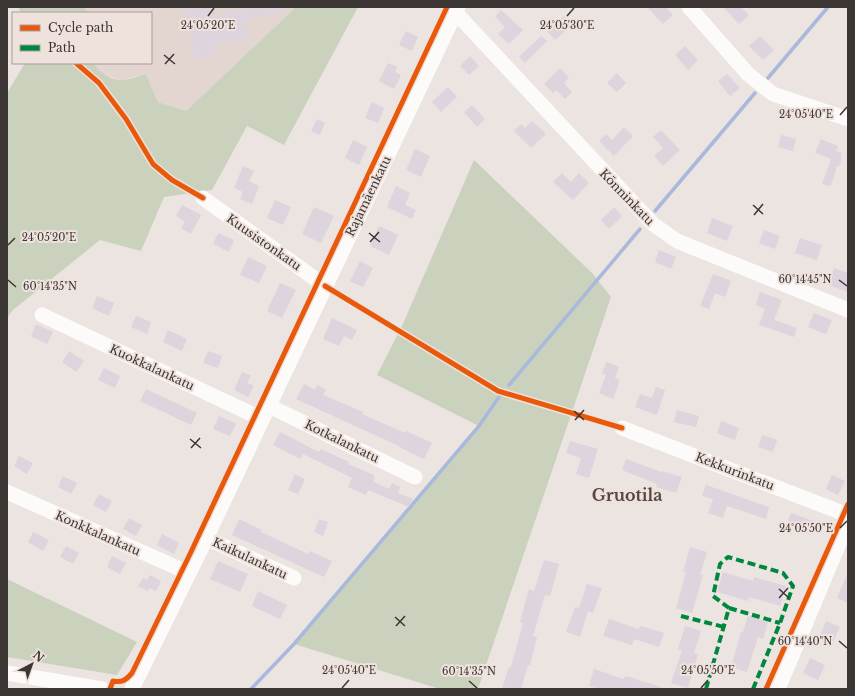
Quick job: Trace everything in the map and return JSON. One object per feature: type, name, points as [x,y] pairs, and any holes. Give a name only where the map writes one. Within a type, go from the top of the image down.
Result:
[{"type":"street","points":[[689,7],[748,74],[773,94],[848,119]]},
{"type":"street","name":"Rajamäenkatu","points":[[132,689],[206,538],[457,10]]},
{"type":"street","name":"Könninkatu","points":[[457,10],[652,224],[677,241],[848,310]]},
{"type":"street","name":"Kuusistonkatu","points":[[203,198],[325,286]]},
{"type":"street","name":"Kuokkalankatu","points":[[42,315],[266,412]]},
{"type":"street","name":"Kotkalankatu","points":[[266,412],[415,477]]},
{"type":"street","name":"Kekkurinkatu","points":[[622,428],[848,515]]},
{"type":"street","name":"Konkkalankatu","points":[[7,492],[189,573]]},
{"type":"street","points":[[778,689],[848,522]]},
{"type":"street","name":"Kaikulankatu","points":[[206,538],[294,578]]},
{"type":"street","points":[[7,673],[102,689]]},
{"type":"shaded area","points":[[85,7],[296,7],[186,111],[158,102],[146,74],[120,80],[104,74],[95,66],[94,64],[152,64],[152,12],[86,12]]},
{"type":"green space","points":[[18,7],[85,7],[86,12],[20,12]]},
{"type":"green space","points":[[296,7],[358,7],[284,145],[247,126],[212,190],[164,197],[141,251],[100,240],[13,310],[7,318],[7,93],[24,64],[95,64],[98,69],[117,80],[130,79],[146,74],[158,102],[186,111]]},
{"type":"green space","points":[[474,160],[592,273],[611,297],[478,689],[440,689],[294,644],[479,426],[377,375],[402,326]]},
{"type":"green space","points":[[7,579],[137,642],[117,675],[7,657]]},
{"type":"building","points":[[185,7],[212,7],[212,17],[243,10],[243,7],[285,7],[286,11],[246,20],[249,38],[212,45],[215,56],[195,60]]},
{"type":"building","points":[[647,7],[666,7],[673,15],[663,24]]},
{"type":"building","points":[[723,7],[741,7],[749,15],[739,24]]},
{"type":"building","points":[[501,10],[523,30],[509,44],[498,34],[505,27],[495,17]]},
{"type":"building","points":[[564,16],[572,25],[555,40],[547,31]]},
{"type":"building","points":[[406,31],[418,37],[412,51],[399,45]]},
{"type":"building","points":[[541,36],[547,41],[525,63],[519,57]]},
{"type":"building","points":[[760,36],[774,50],[763,60],[749,46]]},
{"type":"building","points":[[685,46],[698,60],[688,70],[675,55]]},
{"type":"building","points":[[470,56],[479,66],[469,75],[460,66]]},
{"type":"building","points":[[388,63],[397,67],[395,72],[401,75],[394,89],[379,81]]},
{"type":"building","points":[[560,68],[569,77],[564,83],[572,92],[565,99],[556,90],[553,93],[544,84]]},
{"type":"building","points":[[617,73],[626,83],[617,92],[607,83]]},
{"type":"building","points":[[727,74],[740,88],[730,96],[718,81]]},
{"type":"building","points":[[448,87],[457,97],[441,112],[432,102]]},
{"type":"building","points":[[372,102],[384,108],[378,123],[365,118]]},
{"type":"building","points":[[472,105],[485,119],[477,127],[464,112]]},
{"type":"building","points":[[317,119],[325,123],[320,135],[311,131]]},
{"type":"building","points":[[532,121],[546,134],[531,148],[514,131],[521,124],[525,128]]},
{"type":"building","points":[[624,127],[633,136],[614,156],[599,141],[606,134],[612,140]]},
{"type":"building","points":[[661,130],[680,150],[663,166],[654,156],[663,148],[653,137]]},
{"type":"building","points":[[781,135],[796,139],[793,151],[778,147]]},
{"type":"building","points":[[821,139],[838,146],[836,151],[842,153],[840,156],[842,157],[839,167],[837,166],[831,186],[822,184],[831,159],[815,153]]},
{"type":"building","points":[[353,140],[367,147],[359,165],[345,158]]},
{"type":"building","points":[[415,149],[430,156],[421,177],[406,170]]},
{"type":"building","points":[[243,166],[254,171],[249,181],[259,186],[252,204],[240,199],[243,192],[234,188]]},
{"type":"building","points":[[562,173],[571,182],[579,173],[589,183],[573,200],[553,182]]},
{"type":"building","points":[[396,186],[410,193],[405,205],[416,210],[412,219],[387,207]]},
{"type":"building","points":[[275,200],[291,207],[283,225],[267,218]]},
{"type":"building","points":[[182,205],[201,215],[191,234],[181,228],[185,222],[176,216]]},
{"type":"building","points":[[314,207],[334,216],[321,243],[302,234]]},
{"type":"building","points":[[614,207],[622,216],[609,229],[601,220]]},
{"type":"building","points":[[712,218],[733,226],[727,241],[707,233]]},
{"type":"building","points":[[379,226],[398,235],[389,255],[370,246]]},
{"type":"building","points":[[764,230],[780,236],[775,249],[759,243]]},
{"type":"building","points":[[218,233],[234,240],[229,252],[213,244]]},
{"type":"building","points":[[800,238],[822,245],[817,260],[795,253]]},
{"type":"building","points":[[659,250],[676,257],[671,269],[655,262]]},
{"type":"building","points":[[248,257],[267,266],[259,283],[240,275]]},
{"type":"building","points":[[360,261],[373,268],[363,287],[350,281]]},
{"type":"building","points":[[834,268],[848,273],[848,292],[828,285]]},
{"type":"building","points":[[713,274],[731,281],[725,297],[715,293],[709,309],[700,306]]},
{"type":"building","points":[[280,283],[296,290],[282,318],[267,311]]},
{"type":"building","points":[[760,292],[782,300],[774,320],[797,328],[794,337],[759,325],[765,309],[756,305]]},
{"type":"building","points":[[97,296],[114,303],[109,316],[92,308]]},
{"type":"building","points":[[814,313],[832,320],[826,334],[808,327]]},
{"type":"building","points":[[136,316],[151,322],[147,334],[131,327]]},
{"type":"building","points":[[332,318],[357,330],[352,340],[344,336],[339,346],[323,339]]},
{"type":"building","points":[[36,324],[53,332],[47,344],[31,336]]},
{"type":"building","points":[[168,330],[187,339],[182,351],[163,342]]},
{"type":"building","points":[[69,351],[84,361],[76,372],[62,362]]},
{"type":"building","points":[[208,351],[222,356],[218,368],[203,363]]},
{"type":"building","points":[[606,362],[619,367],[615,378],[620,380],[613,399],[599,393],[606,375],[602,374]]},
{"type":"building","points":[[104,368],[120,376],[115,388],[98,380]]},
{"type":"building","points":[[242,372],[251,375],[247,383],[254,386],[248,397],[234,390]]},
{"type":"building","points":[[304,384],[315,390],[317,385],[326,390],[323,395],[363,412],[362,414],[405,433],[406,431],[432,443],[424,459],[296,399]]},
{"type":"building","points":[[656,387],[665,390],[657,415],[635,407],[640,394],[652,398]]},
{"type":"building","points":[[146,389],[197,413],[191,425],[140,401]]},
{"type":"building","points":[[677,410],[699,416],[696,427],[674,422]]},
{"type":"building","points":[[219,416],[236,424],[230,436],[213,429]]},
{"type":"building","points":[[721,421],[739,428],[735,440],[717,433]]},
{"type":"building","points":[[280,432],[319,452],[321,449],[349,462],[348,464],[374,475],[374,482],[389,489],[392,483],[400,487],[398,493],[413,499],[409,507],[368,490],[366,495],[348,487],[352,478],[303,454],[300,459],[273,445]]},
{"type":"building","points":[[762,435],[777,440],[773,452],[758,447]]},
{"type":"building","points":[[570,441],[598,449],[589,478],[576,474],[581,458],[566,453]]},
{"type":"building","points":[[19,456],[33,463],[27,474],[14,466]]},
{"type":"building","points":[[626,459],[661,472],[662,471],[682,477],[676,493],[656,487],[657,484],[622,470]]},
{"type":"building","points":[[295,474],[305,479],[298,494],[288,490]]},
{"type":"building","points":[[832,475],[845,481],[838,495],[826,489]]},
{"type":"building","points":[[63,476],[77,483],[71,494],[58,487]]},
{"type":"building","points":[[706,485],[769,507],[766,519],[727,506],[723,518],[708,513],[713,499],[702,496]]},
{"type":"building","points":[[99,494],[112,501],[106,512],[93,505]]},
{"type":"building","points":[[791,513],[816,522],[811,535],[786,526]]},
{"type":"building","points":[[129,518],[142,525],[136,536],[123,529]]},
{"type":"building","points":[[239,519],[262,530],[261,532],[308,554],[310,551],[332,561],[324,577],[232,535]]},
{"type":"building","points":[[319,519],[328,522],[323,536],[314,532]]},
{"type":"building","points":[[33,532],[49,540],[43,551],[28,542]]},
{"type":"building","points":[[162,534],[179,543],[174,554],[157,545]]},
{"type":"building","points":[[66,546],[79,553],[73,564],[60,557]]},
{"type":"building","points":[[690,547],[707,552],[700,575],[703,575],[692,613],[676,608],[686,572],[683,571]]},
{"type":"building","points":[[112,556],[126,563],[120,574],[107,567]]},
{"type":"building","points":[[544,560],[559,564],[550,596],[545,595],[533,636],[537,637],[530,665],[528,665],[521,689],[502,689],[509,667],[511,667],[523,623],[520,622],[529,589],[534,591]]},
{"type":"building","points":[[218,561],[248,574],[240,592],[210,579]]},
{"type":"building","points":[[723,572],[753,581],[754,577],[786,586],[780,606],[749,597],[748,601],[717,592]]},
{"type":"building","points":[[848,572],[848,603],[837,598]]},
{"type":"building","points":[[150,575],[161,581],[156,591],[149,588],[148,591],[138,586],[143,578],[147,580]]},
{"type":"building","points":[[587,584],[602,588],[593,613],[588,611],[580,637],[566,632],[575,607],[579,608]]},
{"type":"building","points":[[258,591],[287,605],[280,619],[252,606]]},
{"type":"building","points":[[748,616],[768,622],[763,639],[758,637],[747,672],[731,667],[741,632],[743,632]]},
{"type":"building","points":[[609,619],[638,629],[641,626],[664,633],[659,647],[634,639],[632,645],[603,636]]},
{"type":"building","points":[[826,621],[840,627],[833,642],[820,636]]},
{"type":"building","points":[[685,626],[701,631],[694,653],[698,654],[688,688],[671,683],[682,650],[678,649]]},
{"type":"building","points":[[810,658],[825,665],[818,680],[803,673]]},
{"type":"building","points":[[594,669],[623,679],[626,676],[661,687],[660,689],[599,689],[589,686]]},
{"type":"waterway","points":[[768,78],[828,7]]},
{"type":"waterway","points":[[655,211],[755,93]]},
{"type":"waterway","points":[[509,385],[640,229]]},
{"type":"waterway","points":[[251,689],[294,644],[479,426],[499,397]]},
{"type":"marked path","points":[[706,689],[729,608],[713,596],[720,564],[728,557],[783,573],[793,586],[780,623],[753,689]]},
{"type":"marked path","points":[[729,608],[780,623]]},
{"type":"marked path","points":[[681,616],[724,627]]},
{"type":"cycle path","points":[[110,689],[113,681],[119,682],[124,680],[132,673],[190,554],[447,7]]},
{"type":"cycle path","points":[[77,64],[99,83],[126,119],[153,164],[172,180],[203,198]]},
{"type":"cycle path","points":[[325,286],[498,391],[622,428]]},
{"type":"cycle path","points":[[766,689],[848,504]]},
{"type":"district","name":"Gruotila","points":[[627,495]]}]
